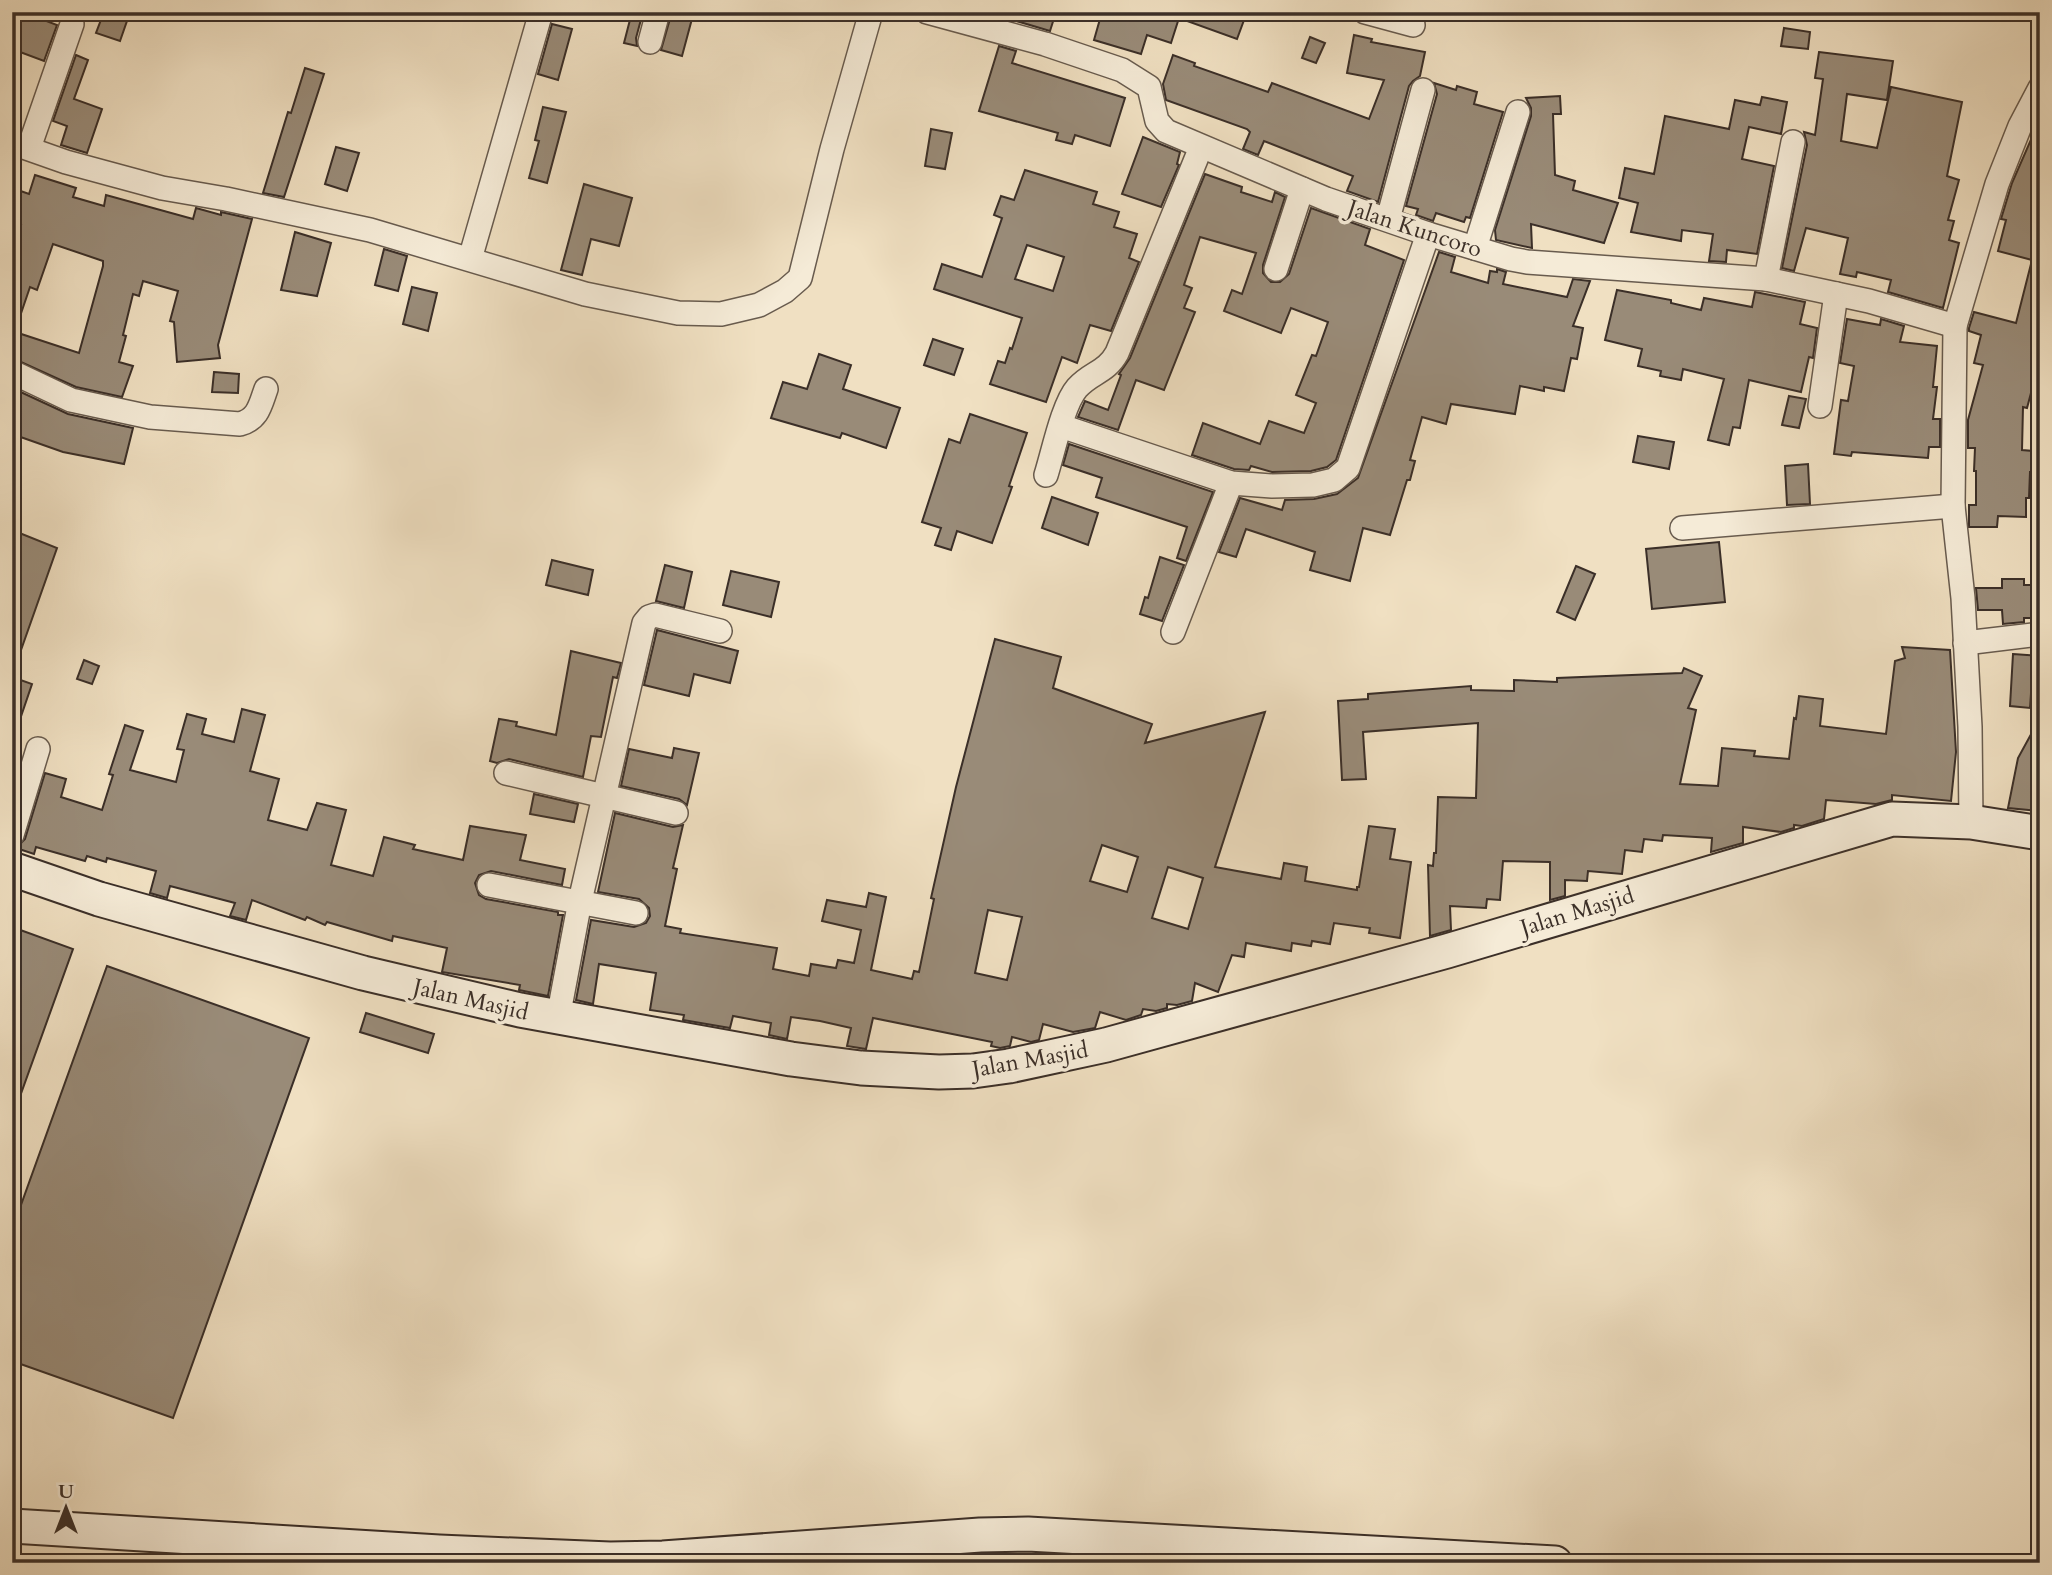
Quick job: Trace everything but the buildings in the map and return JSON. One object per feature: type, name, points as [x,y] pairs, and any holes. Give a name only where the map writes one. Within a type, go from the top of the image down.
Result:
[{"type":"street","points":[[470,259],[541,12]]},
{"type":"street","points":[[650,42],[658,12]]},
{"type":"street","points":[[72,23],[21,146],[66,162],[162,188],[370,230],[585,294],[678,313],[721,313],[759,305],[785,291],[800,278],[832,149],[871,12]]},
{"type":"street","name":"Jalan Kuncoro","points":[[928,12],[1045,44],[1122,70],[1149,87],[1157,121],[1166,131],[1302,190],[1428,234],[1527,262],[1766,279],[1868,301],[1955,326]]},
{"type":"street","points":[[1365,12],[1413,25]]},
{"type":"street","points":[[1970,822],[1970,727],[1963,598],[1952,506],[1955,326],[1997,184],[2020,126],[2040,88]]},
{"type":"street","points":[[1388,219],[1423,90]]},
{"type":"street","points":[[1475,248],[1518,113]]},
{"type":"street","points":[[1766,279],[1793,142]]},
{"type":"street","points":[[1046,475],[1069,399],[1087,378],[1110,365],[1117,353],[1201,147]]},
{"type":"street","points":[[1276,269],[1302,190]]},
{"type":"street","points":[[1061,426],[1231,482],[1272,486],[1313,485],[1334,480],[1348,468],[1428,234]]},
{"type":"street","points":[[1820,406],[1836,294]]},
{"type":"street","points":[[12,372],[71,400],[150,417],[240,424],[250,422],[257,415],[266,389]]},
{"type":"street","points":[[1173,632],[1231,482]]},
{"type":"street","points":[[1682,527],[1952,506]]},
{"type":"street","points":[[558,1018],[580,901],[644,623],[655,615],[720,631]]},
{"type":"street","points":[[1965,643],[2040,634]]},
{"type":"street","points":[[12,835],[38,749]]},
{"type":"street","points":[[506,773],[676,813]]},
{"type":"street","name":"Jalan Masjid","points":[[12,869],[99,899],[363,973],[558,1018],[791,1059],[861,1068],[939,1072],[1009,1066],[1106,1045],[1447,951],[1892,818],[1970,822],[2040,832]]},
{"type":"street","points":[[489,885],[636,913]]},
{"type":"street","points":[[12,1525],[610,1559],[712,1558],[980,1535],[1028,1534],[1385,1558],[1555,1563]]}]
